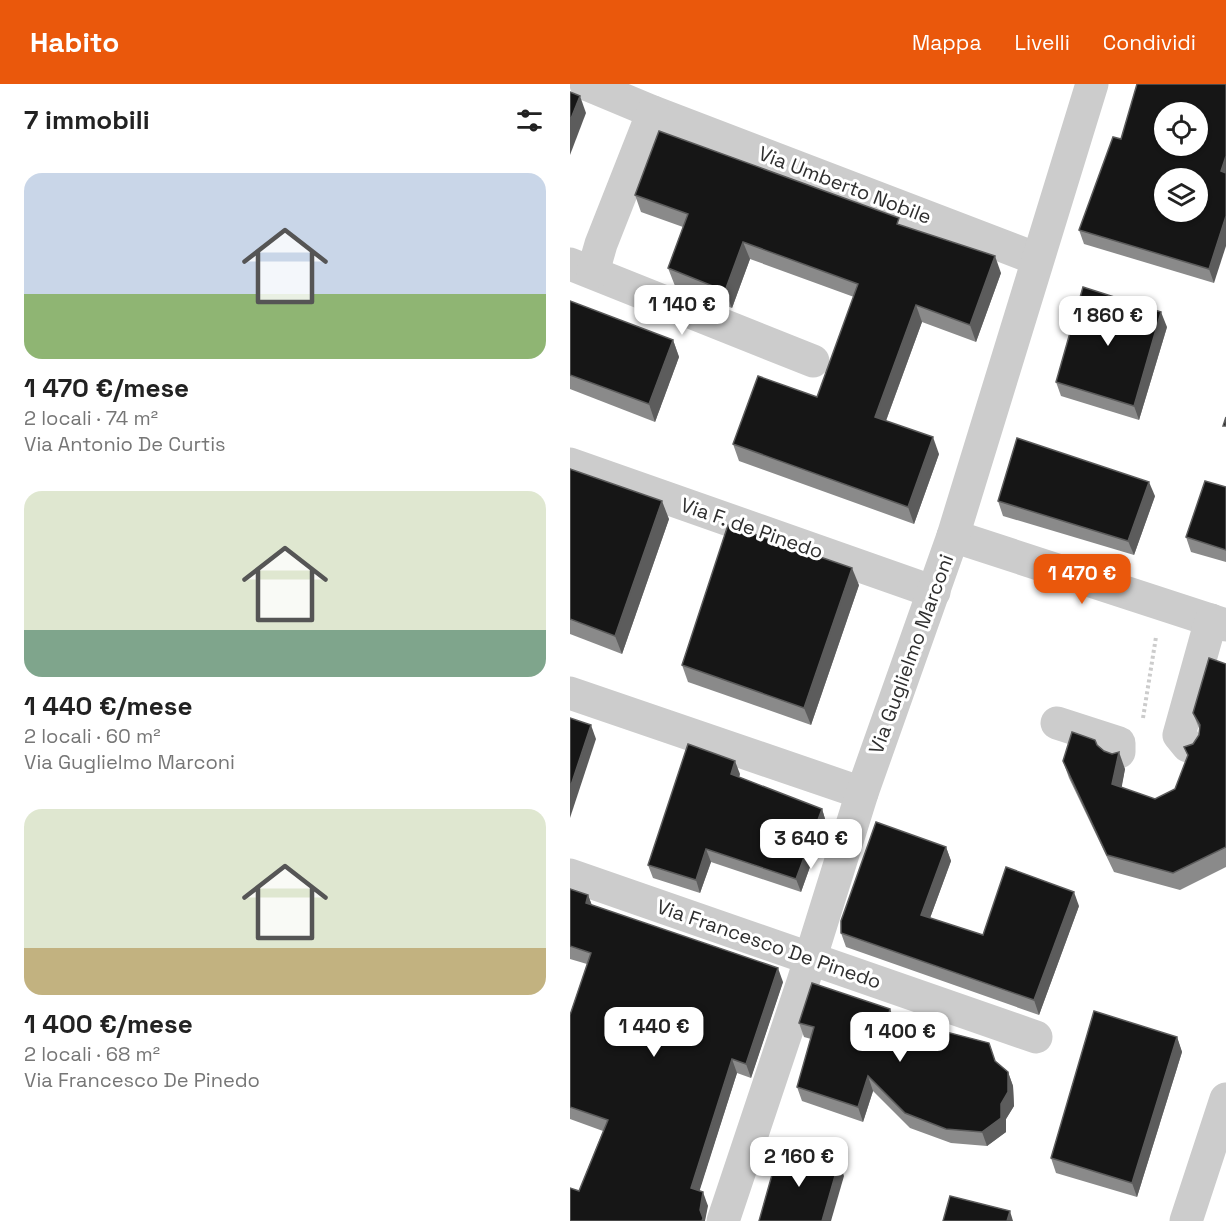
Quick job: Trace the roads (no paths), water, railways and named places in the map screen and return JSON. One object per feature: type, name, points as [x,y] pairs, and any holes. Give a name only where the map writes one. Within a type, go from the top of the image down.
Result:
[{"type":"street","name":"Via Umberto Nobile","points":[[586,84],[653,112],[1037,259]]},
{"type":"street","name":"Via Guglielmo Marconi","points":[[723,1221],[811,958],[862,793],[953,536],[1092,84]]},
{"type":"street","points":[[653,112],[601,244],[581,268],[813,361]]},
{"type":"street","name":"Via F. de Pinedo","points":[[570,464],[934,592]]},
{"type":"street","points":[[953,536],[1218,623],[1179,735],[1188,746]]},
{"type":"street","points":[[570,693],[862,793]]},
{"type":"street","points":[[1057,723],[1119,743],[1119,753]]},
{"type":"street","name":"Via Francesco De Pinedo","points":[[570,875],[1036,1037]]},
{"type":"street","points":[[1186,1221],[1226,1099]]}]
